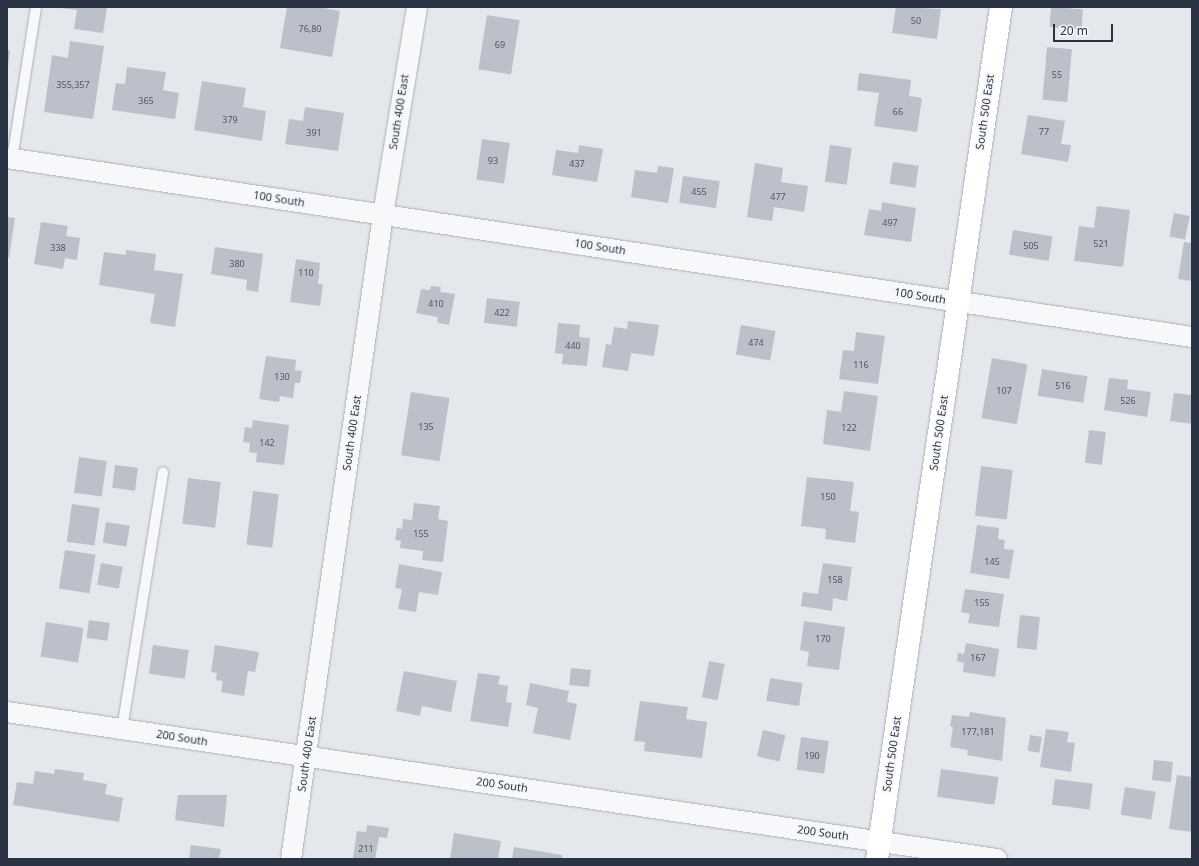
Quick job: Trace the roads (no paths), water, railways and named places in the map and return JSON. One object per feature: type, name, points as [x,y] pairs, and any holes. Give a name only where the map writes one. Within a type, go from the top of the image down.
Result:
[{"type":"street","name":"South 400 East","points":[[291,859],[383,215],[417,7]]},
{"type":"street","name":"South 500 East","points":[[878,850],[1001,7]]},
{"type":"street","name":"100 South","points":[[10,159],[1192,337]]},
{"type":"street","name":"200 South","points":[[7,712],[306,756],[878,850],[997,859]]},
{"type":"lane","points":[[10,159],[36,7]]},
{"type":"lane","points":[[122,729],[162,472]]}]
